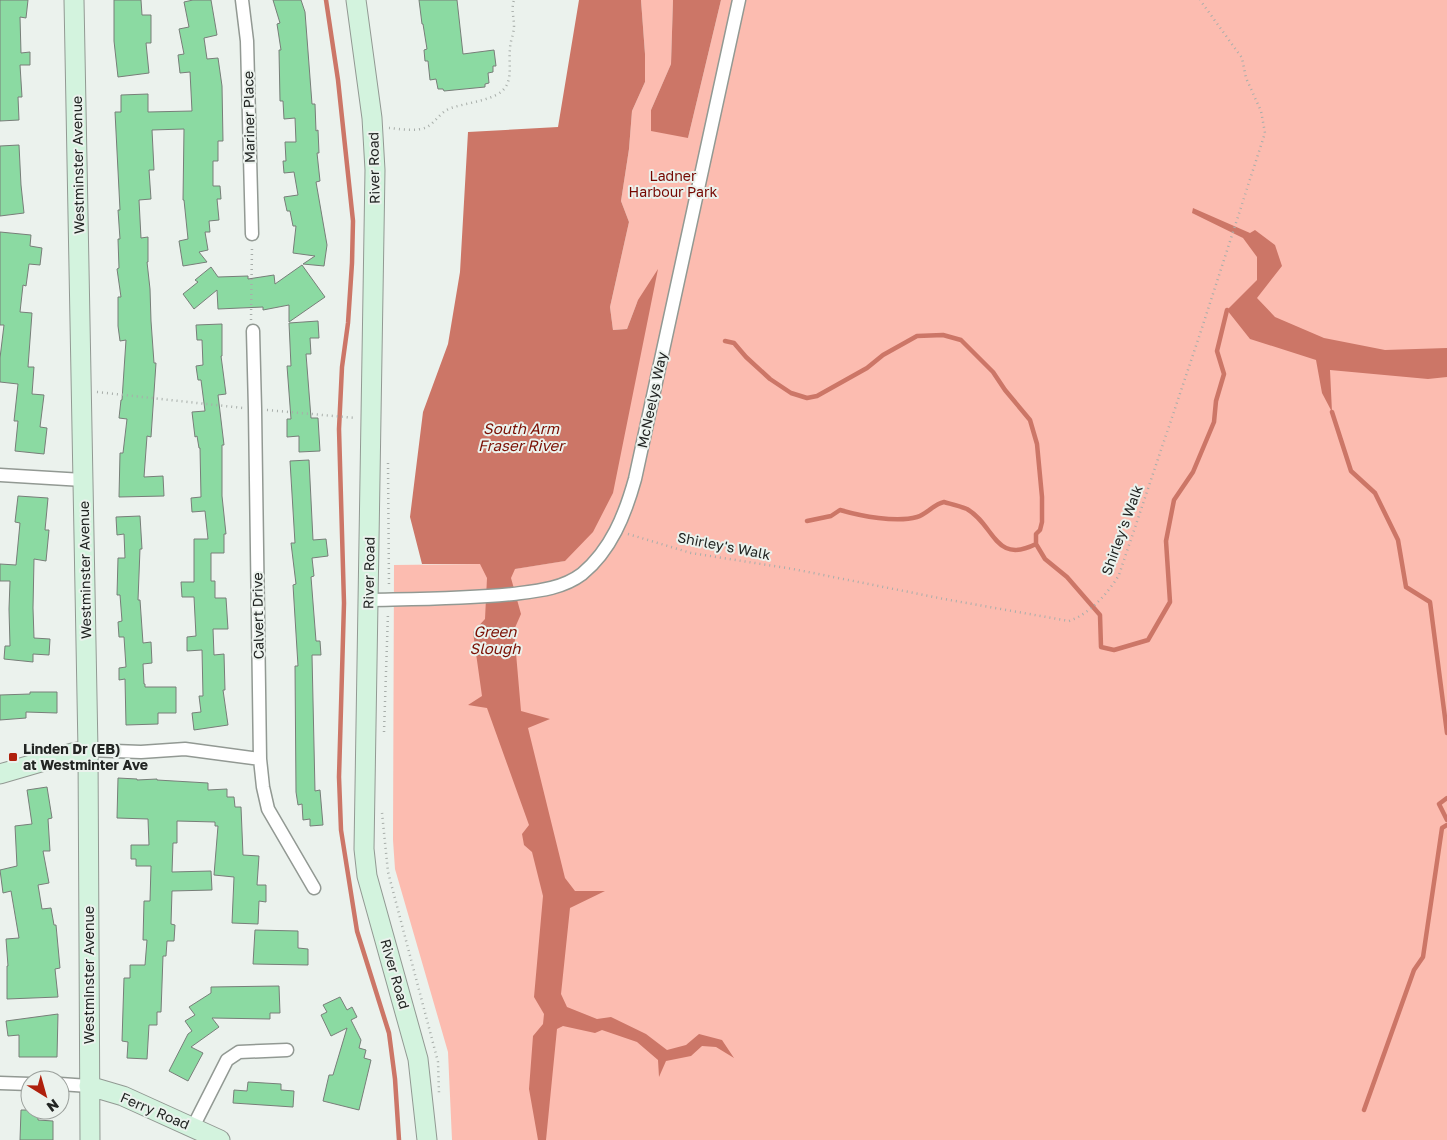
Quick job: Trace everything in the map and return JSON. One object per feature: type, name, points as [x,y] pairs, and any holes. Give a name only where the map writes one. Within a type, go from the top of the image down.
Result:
[{"type":"street","name":"Westminster Avenue","points":[[74,0],[88,750],[90,1140]]},
{"type":"street","name":"Mariner Place","points":[[242,0],[247,41],[252,234]]},
{"type":"street","name":"River Road","points":[[356,0],[372,118],[375,170],[364,821],[367,876],[418,1059],[428,1140]]},
{"type":"street","name":"McNeelys Way","points":[[369,600],[475,598],[547,590],[580,575],[597,560],[617,531],[635,479],[739,0]]},
{"type":"street","name":"Calvert Drive","points":[[253,332],[262,787],[268,809],[314,888]]},
{"type":"street","points":[[0,475],[83,480]]},
{"type":"street","points":[[0,774],[88,750],[141,752],[185,749],[260,759]]},
{"type":"street","points":[[193,1126],[227,1060],[239,1052],[286,1050]]},
{"type":"street","points":[[0,1083],[20,1084]]},
{"type":"street","points":[[70,1085],[89,1086]]},
{"type":"street","name":"Ferry Road","points":[[89,1086],[123,1096],[193,1126],[220,1140]]},
{"type":"path","points":[[389,128],[413,130],[424,128],[443,112],[479,102],[500,93],[508,82],[510,75],[509,51],[514,30],[512,10],[514,0]]},
{"type":"path","name":"Shirley's Walk","points":[[617,531],[691,552],[1069,621],[1102,599],[1118,575],[1265,133],[1257,102],[1246,78],[1242,58],[1200,0]]},
{"type":"path","points":[[252,234],[251,325],[253,332]]},
{"type":"path","points":[[92,392],[247,409]]},
{"type":"path","points":[[266,410],[355,418]]},
{"type":"path","points":[[383,736],[388,616]]},
{"type":"path","points":[[382,806],[388,872],[438,1062],[440,1095]]},
{"type":"green space","name":"Ladner Harbour Park","points":[[641,0],[673,0],[671,64],[651,110],[688,138],[721,0],[1447,0],[1447,1140],[452,1140],[448,1052],[395,869],[393,840],[394,565],[480,564],[514,569],[564,561],[638,300],[627,329],[613,330],[610,307],[629,222],[621,201],[629,149],[632,111],[645,82]]},
{"type":"water","name":"South Arm Fraser River","points":[[579,0],[641,0],[645,82],[632,111],[629,149],[621,201],[629,222],[610,307],[613,330],[627,329],[638,300],[658,269],[613,493],[593,532],[565,561],[515,569],[511,578],[521,614],[514,630],[521,711],[550,719],[528,728],[565,878],[575,891],[605,891],[570,908],[561,994],[567,1007],[597,1019],[611,1017],[646,1034],[667,1050],[686,1045],[699,1034],[722,1040],[734,1058],[716,1047],[702,1046],[691,1056],[666,1061],[659,1077],[658,1060],[637,1042],[602,1030],[595,1033],[563,1026],[557,1029],[546,1140],[538,1140],[529,1089],[533,1036],[543,1024],[544,1014],[534,997],[543,896],[532,852],[524,845],[522,834],[529,825],[487,708],[468,705],[482,696],[473,632],[485,619],[487,578],[480,564],[422,564],[410,517],[423,412],[448,344],[460,272],[468,132],[558,127]]},
{"type":"water","points":[[673,0],[721,0],[688,138],[651,131],[651,110],[671,64]]},
{"type":"water","points":[[1193,208],[1250,233],[1255,230],[1275,245],[1282,266],[1257,298],[1275,317],[1324,338],[1385,350],[1447,348],[1447,377],[1428,379],[1330,370],[1332,412],[1322,393],[1316,360],[1250,339],[1227,310],[1257,280],[1257,257],[1243,238],[1192,213]]},
{"type":"building","points":[[0,0],[28,0],[26,18],[20,17],[21,53],[30,52],[30,65],[20,65],[22,97],[18,97],[19,120],[0,121]]},
{"type":"building","points":[[114,0],[141,0],[142,15],[151,15],[151,43],[146,43],[149,73],[118,77],[114,41]]},
{"type":"building","points":[[211,0],[217,35],[204,38],[207,59],[218,58],[222,86],[223,141],[218,141],[218,161],[213,161],[213,186],[220,186],[221,199],[217,199],[219,220],[209,221],[210,232],[205,232],[208,250],[199,252],[207,262],[183,266],[179,241],[188,239],[183,200],[184,129],[152,130],[154,170],[149,170],[151,199],[139,200],[141,238],[148,237],[147,262],[154,363],[156,363],[151,437],[147,436],[144,477],[163,476],[164,496],[119,497],[120,453],[123,453],[127,419],[119,418],[126,340],[120,341],[118,326],[118,297],[121,297],[117,269],[119,268],[118,239],[120,239],[118,210],[120,210],[115,112],[121,112],[121,95],[148,94],[148,112],[192,111],[190,72],[180,73],[178,55],[184,54],[179,29],[189,27],[184,2]]},
{"type":"building","points":[[273,0],[301,0],[305,12],[312,104],[315,104],[316,131],[318,130],[319,153],[317,153],[320,181],[316,182],[327,245],[324,266],[303,264],[315,256],[293,253],[296,226],[293,226],[290,211],[287,211],[284,197],[298,195],[294,172],[284,173],[283,161],[286,161],[285,142],[296,142],[295,118],[284,119],[283,101],[280,101],[279,50],[281,50],[277,24],[280,23]]},
{"type":"building","points":[[419,0],[457,0],[463,54],[494,50],[496,66],[493,66],[493,72],[488,73],[489,83],[485,84],[485,87],[444,91],[443,89],[438,89],[436,79],[430,80],[428,61],[425,61],[424,50],[427,49]]},
{"type":"building","points":[[19,145],[24,213],[0,216],[0,146]]},
{"type":"building","points":[[0,232],[31,235],[30,246],[42,248],[40,265],[29,264],[26,286],[23,285],[20,312],[32,313],[28,367],[34,367],[32,394],[44,395],[40,427],[47,428],[44,454],[15,451],[18,421],[14,421],[18,384],[0,382],[0,358],[4,325],[0,325]]},
{"type":"building","points":[[302,265],[325,297],[289,322],[289,305],[263,310],[263,307],[218,309],[217,290],[194,309],[183,294],[198,282],[195,280],[211,267],[218,277],[248,276],[248,279],[274,275],[275,284]]},
{"type":"building","points":[[318,321],[319,338],[310,338],[311,354],[306,354],[311,418],[318,418],[320,451],[299,452],[299,436],[287,437],[287,419],[291,419],[287,366],[291,366],[289,323]]},
{"type":"building","points":[[222,324],[221,356],[226,394],[218,395],[224,445],[222,445],[222,496],[226,534],[224,534],[224,553],[211,553],[211,581],[215,581],[215,598],[226,598],[228,629],[213,629],[214,655],[224,654],[225,690],[223,690],[228,725],[194,730],[192,713],[201,712],[199,696],[203,696],[202,650],[187,651],[187,637],[196,636],[194,597],[182,597],[181,582],[194,582],[194,539],[208,539],[205,511],[192,512],[191,498],[201,497],[200,448],[197,436],[195,437],[192,412],[205,411],[201,380],[198,380],[196,366],[203,365],[202,340],[197,340],[196,325]]},
{"type":"building","points":[[309,460],[313,540],[326,539],[328,556],[312,558],[314,576],[311,577],[316,641],[320,641],[321,655],[312,655],[315,791],[320,790],[323,825],[310,826],[310,819],[303,820],[302,804],[298,805],[296,792],[295,666],[298,666],[293,585],[296,584],[291,543],[295,543],[290,461]]},
{"type":"building","points":[[18,496],[48,498],[45,530],[49,530],[46,561],[34,559],[33,608],[34,638],[50,639],[49,655],[33,654],[33,662],[4,659],[5,646],[10,646],[10,581],[0,581],[0,564],[16,565],[20,523],[15,522]]},
{"type":"building","points":[[140,516],[142,549],[140,549],[138,600],[140,600],[143,643],[151,642],[152,663],[143,664],[144,684],[145,687],[176,687],[176,713],[158,713],[158,724],[126,725],[125,679],[119,680],[119,668],[126,667],[124,637],[119,637],[118,622],[122,621],[120,595],[117,595],[118,558],[125,558],[124,534],[117,535],[116,517]]},
{"type":"building","points":[[30,692],[57,692],[57,713],[26,712],[26,718],[0,720],[0,695],[30,694]]},
{"type":"building","points":[[118,778],[208,783],[208,790],[227,789],[227,797],[234,797],[235,807],[241,807],[243,855],[259,856],[257,885],[266,885],[266,902],[259,901],[258,924],[232,923],[234,877],[214,875],[218,826],[215,826],[215,822],[177,821],[177,843],[173,843],[172,872],[211,871],[212,890],[172,891],[171,924],[175,925],[174,941],[167,941],[166,956],[163,956],[161,1012],[157,1012],[157,1025],[149,1025],[147,1059],[127,1058],[128,1042],[122,1041],[124,978],[130,978],[130,965],[145,965],[147,940],[143,940],[144,901],[150,901],[151,866],[136,866],[136,859],[131,859],[131,845],[149,845],[148,819],[117,818]]},
{"type":"building","points":[[47,787],[52,818],[48,819],[50,851],[43,851],[49,883],[38,885],[42,909],[51,908],[54,925],[56,925],[60,968],[55,969],[58,997],[7,999],[8,966],[6,939],[19,938],[11,891],[3,893],[0,870],[17,866],[15,826],[32,824],[27,790]]},
{"type":"building","points":[[255,930],[298,931],[298,948],[308,949],[308,965],[253,964]]},
{"type":"building","points":[[279,986],[280,1013],[270,1013],[270,1019],[212,1018],[219,1027],[191,1047],[203,1053],[188,1081],[169,1071],[188,1034],[192,1031],[185,1021],[195,1015],[189,1007],[211,993],[211,987]]},
{"type":"building","points":[[340,997],[347,1010],[352,1007],[357,1017],[351,1020],[361,1040],[359,1048],[366,1050],[364,1058],[371,1060],[359,1110],[323,1101],[329,1075],[333,1075],[347,1028],[331,1036],[321,1015],[327,1012],[323,1005]]},
{"type":"building","points":[[58,1014],[57,1057],[19,1057],[19,1035],[8,1036],[6,1021]]},
{"type":"building","points":[[248,1082],[281,1084],[281,1090],[294,1091],[293,1107],[233,1103],[234,1090],[247,1091]]},
{"type":"building","points":[[21,1120],[53,1121],[53,1140],[20,1140]]},
{"type":"waterway","points":[[326,0],[338,80],[353,221],[348,323],[342,367],[339,429],[344,603],[339,777],[341,830],[357,931],[389,1033],[395,1079],[399,1140]]},
{"type":"waterway","points":[[725,341],[734,343],[770,379],[791,393],[807,398],[817,396],[867,368],[883,355],[917,336],[943,335],[961,340],[993,372],[1030,420],[1037,444],[1042,497],[1042,522],[1040,530],[1036,534],[1036,544],[1045,559],[1067,577],[1100,615],[1101,647],[1114,650],[1148,640],[1170,602],[1166,541],[1174,500],[1193,472],[1214,422],[1216,401],[1224,374],[1217,351],[1227,310]]},
{"type":"waterway","points":[[1332,412],[1351,471],[1375,493],[1398,540],[1406,587],[1430,602],[1447,733]]},
{"type":"waterway","points":[[807,521],[831,516],[840,510],[878,518],[909,519],[921,516],[944,502],[967,509],[984,524],[996,540],[1011,550],[1022,549],[1036,544]]},
{"type":"waterway","points":[[1447,798],[1439,804],[1447,820]]},
{"type":"waterway","points":[[1364,1110],[1414,970],[1423,957],[1442,828],[1447,825]]},
{"type":"place","name":"Linden Dr (EB) at Westminter Ave","points":[[13,757]]},
{"type":"water label","name":"Green Slough","points":[[495,640]]}]
